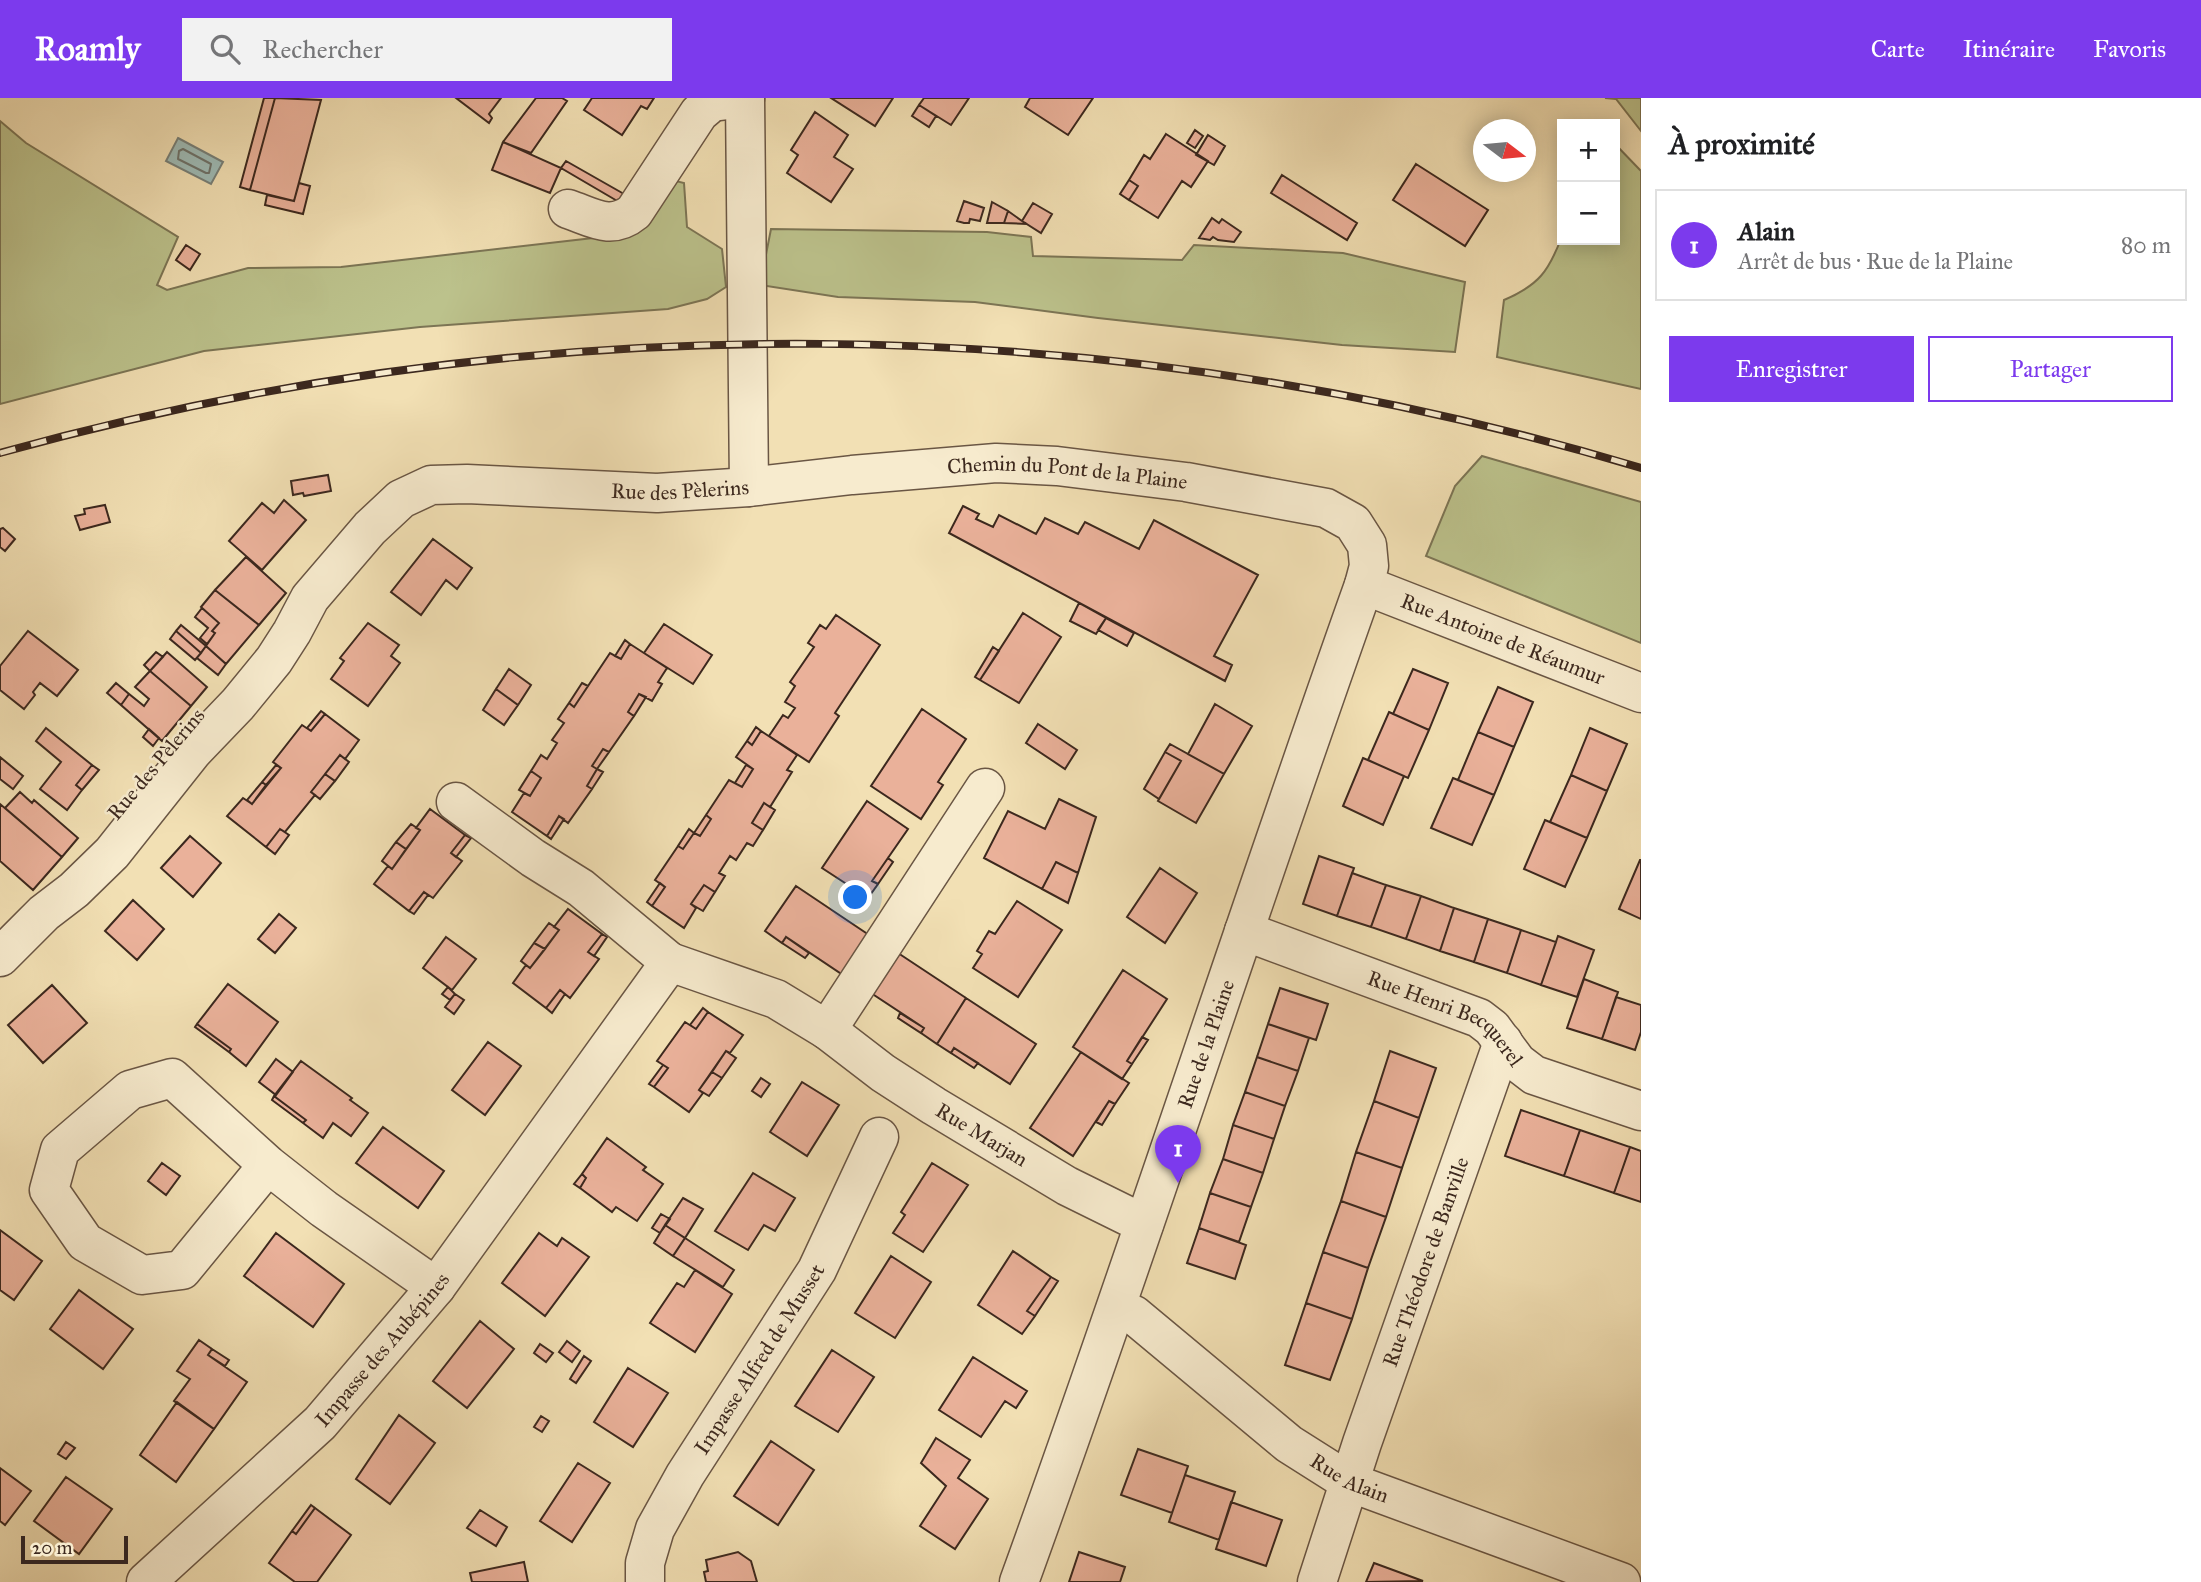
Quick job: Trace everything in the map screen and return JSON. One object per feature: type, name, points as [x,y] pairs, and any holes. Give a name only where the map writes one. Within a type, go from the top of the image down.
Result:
[{"type":"street","points":[[568,209],[607,222],[625,220],[634,212],[699,113],[712,102],[745,98]]},
{"type":"street","name":"Rue des Pèlerins","points":[[0,957],[44,913],[74,890],[112,853],[193,751],[238,704],[274,660],[310,598],[370,528],[413,491],[431,485],[467,484],[657,493],[749,487],[745,98]]},
{"type":"street","name":"Chemin du Pont de la Plaine","points":[[749,487],[996,463],[1057,466],[1186,482],[1326,508],[1353,523],[1367,545]]},
{"type":"street","name":"Rue de la Plaine","points":[[1019,1582],[1117,1308],[1364,585],[1369,566],[1367,545]]},
{"type":"street","name":"Rue Antoine de Réaumur","points":[[1364,585],[1641,693]]},
{"type":"street","points":[[827,1030],[985,788]]},
{"type":"street","points":[[456,802],[533,858],[581,888],[670,962]]},
{"type":"street","name":"Rue Henri Becquerel","points":[[1244,932],[1479,1018],[1503,1042],[1517,1062],[1534,1075],[1641,1111]]},
{"type":"street","name":"Rue Marjan","points":[[670,962],[776,999],[827,1030],[883,1073],[934,1106],[1067,1186],[1144,1224]]},
{"type":"street","name":"Impasse des Aubépines","points":[[146,1582],[320,1423],[436,1287],[670,962]]},
{"type":"street","name":"Rue Théodore de Banville","points":[[1317,1582],[1349,1482],[1503,1042]]},
{"type":"street","points":[[268,1165],[183,1270],[142,1275],[85,1242],[49,1190],[60,1150],[130,1090],[172,1078],[268,1165],[324,1209],[436,1287]]},
{"type":"street","name":"Impasse Alfred de Musset","points":[[645,1582],[645,1563],[654,1529],[685,1475],[817,1270],[879,1137]]},
{"type":"street","name":"Rue Alain","points":[[1117,1308],[1134,1315],[1289,1444],[1349,1482],[1621,1582]]},
{"type":"green space","points":[[1605,98],[1641,98],[1641,131],[1616,99]]},
{"type":"green space","points":[[0,121],[26,143],[178,237],[157,285],[167,290],[248,268],[341,267],[628,234],[676,181],[684,183],[687,227],[722,249],[726,287],[707,299],[668,309],[420,327],[204,351],[0,404]]},
{"type":"green space","points":[[1620,149],[1641,171],[1641,389],[1497,357],[1504,300],[1526,289],[1541,276],[1558,245],[1620,245]]},
{"type":"green space","points":[[771,229],[987,232],[1031,237],[1033,256],[1182,260],[1194,245],[1343,253],[1465,282],[1455,352],[1342,345],[975,302],[838,297],[760,285]]},
{"type":"green space","points":[[1482,456],[1641,502],[1641,643],[1426,556],[1455,486]]},
{"type":"water","points":[[178,138],[223,162],[211,184],[166,161]]},
{"type":"building","points":[[264,98],[275,98],[250,190],[240,187]]},
{"type":"building","points":[[275,98],[321,100],[294,201],[250,190]]},
{"type":"building","points":[[456,98],[501,98],[489,114],[492,118],[489,123]]},
{"type":"building","points":[[536,98],[562,98],[567,101],[531,153],[503,142]]},
{"type":"building","points":[[592,98],[654,98],[647,109],[641,106],[622,135],[584,110]]},
{"type":"building","points":[[831,98],[893,98],[875,126]]},
{"type":"building","points":[[924,98],[969,98],[951,125],[919,105]]},
{"type":"building","points":[[1030,98],[1093,98],[1068,135],[1025,107]]},
{"type":"building","points":[[919,105],[936,116],[929,127],[912,116]]},
{"type":"building","points":[[815,112],[848,135],[834,157],[853,169],[831,202],[787,173],[798,155],[791,150]]},
{"type":"building","points":[[1195,130],[1203,136],[1195,148],[1187,143]]},
{"type":"building","points":[[1166,134],[1208,161],[1191,187],[1182,181],[1158,218],[1129,200],[1138,186],[1129,180],[1144,155],[1150,159]]},
{"type":"building","points":[[1208,135],[1225,146],[1214,165],[1196,155]]},
{"type":"building","points":[[503,142],[561,168],[550,193],[492,170]]},
{"type":"building","points":[[566,161],[624,194],[619,202],[561,168]]},
{"type":"building","points":[[1416,164],[1488,210],[1465,246],[1393,200]]},
{"type":"building","points":[[1282,175],[1357,223],[1347,240],[1271,193]]},
{"type":"building","points":[[1129,180],[1138,186],[1129,200],[1120,194]]},
{"type":"building","points":[[299,183],[310,186],[303,214],[265,205],[267,195],[294,201]]},
{"type":"building","points":[[964,201],[984,208],[980,221],[957,221]]},
{"type":"building","points":[[992,202],[1008,211],[1004,223],[987,223]]},
{"type":"building","points":[[1033,203],[1052,214],[1041,233],[1022,221]]},
{"type":"building","points":[[1008,211],[1022,221],[1027,224],[1004,223]]},
{"type":"building","points":[[1212,218],[1219,223],[1222,219],[1241,232],[1234,242],[1213,237],[1210,240],[1199,238]]},
{"type":"building","points":[[186,245],[200,254],[190,270],[176,260]]},
{"type":"building","points":[[328,475],[331,491],[304,496],[303,493],[293,495],[291,481]]},
{"type":"building","points":[[284,500],[306,520],[262,570],[229,541],[262,503],[274,513]]},
{"type":"building","points":[[105,505],[110,522],[80,530],[75,516],[85,514],[84,509]]},
{"type":"building","points":[[963,506],[979,514],[976,519],[993,527],[999,515],[1036,534],[1045,518],[1078,534],[1085,522],[1139,549],[1154,520],[1258,575],[1214,656],[1232,665],[1225,681],[949,533]]},
{"type":"building","points":[[3,528],[15,539],[5,551],[0,547],[0,529]]},
{"type":"building","points":[[433,539],[472,568],[457,589],[446,580],[421,615],[391,592]]},
{"type":"building","points":[[246,557],[286,593],[259,625],[215,590]]},
{"type":"building","points":[[215,590],[259,625],[226,664],[206,646],[215,633],[212,631],[219,623],[201,607]]},
{"type":"building","points":[[1079,603],[1106,618],[1096,634],[1070,621]]},
{"type":"building","points":[[202,608],[219,623],[212,631],[215,633],[207,644],[200,638],[208,628],[195,617]]},
{"type":"building","points":[[1023,613],[1061,637],[1019,703],[980,680]]},
{"type":"building","points":[[836,615],[880,645],[835,713],[839,716],[809,762],[769,736],[783,715],[788,718],[795,708],[785,702],[795,686],[790,682],[814,647],[808,643],[820,625],[826,629]]},
{"type":"building","points":[[1106,618],[1134,633],[1127,646],[1098,630]]},
{"type":"building","points":[[368,623],[399,645],[391,656],[400,663],[368,706],[331,679],[344,661],[340,658]]},
{"type":"building","points":[[664,624],[712,655],[693,684],[644,653]]},
{"type":"building","points":[[181,625],[206,646],[201,653],[176,631]]},
{"type":"building","points":[[28,631],[78,670],[57,696],[40,683],[24,709],[0,690],[0,666]]},
{"type":"building","points":[[176,631],[201,653],[195,660],[170,639]]},
{"type":"building","points":[[625,640],[630,644],[621,659],[615,656]]},
{"type":"building","points":[[630,644],[667,668],[658,682],[662,684],[652,701],[639,694],[628,712],[634,716],[609,752],[603,749],[592,766],[597,769],[587,786],[592,789],[568,823],[559,816],[547,836],[512,812],[524,793],[530,796],[541,778],[531,771],[541,755],[547,759],[557,743],[552,740],[564,723],[558,719],[569,703],[574,707],[610,653],[621,659]]},
{"type":"building","points":[[206,646],[226,664],[218,675],[197,658]]},
{"type":"building","points":[[993,647],[999,651],[980,680],[975,677]]},
{"type":"building","points":[[156,652],[163,657],[150,671],[144,665]]},
{"type":"building","points":[[167,652],[207,687],[191,706],[150,671]]},
{"type":"building","points":[[509,669],[531,685],[518,705],[496,689]]},
{"type":"building","points":[[1413,669],[1448,683],[1429,730],[1393,714]]},
{"type":"building","points":[[150,671],[191,706],[162,741],[121,705],[129,694],[144,706],[149,699],[135,687]]},
{"type":"building","points":[[116,683],[129,694],[121,705],[107,693]]},
{"type":"building","points":[[582,683],[588,686],[574,707],[569,703]]},
{"type":"building","points":[[1498,687],[1533,702],[1514,747],[1478,732]]},
{"type":"building","points":[[496,689],[518,705],[504,725],[483,710]]},
{"type":"building","points":[[639,694],[646,697],[634,716],[628,712]]},
{"type":"building","points":[[1215,704],[1252,726],[1224,774],[1188,754]]},
{"type":"building","points":[[922,709],[966,739],[938,782],[943,785],[921,819],[871,786]]},
{"type":"building","points":[[321,711],[325,714],[311,731],[307,728]]},
{"type":"building","points":[[1389,712],[1429,730],[1408,778],[1368,760]]},
{"type":"building","points":[[325,714],[359,740],[345,759],[340,755],[311,792],[315,795],[285,832],[280,829],[266,847],[227,816],[243,798],[252,804],[281,768],[273,762],[302,725],[311,731]]},
{"type":"building","points":[[1038,724],[1077,750],[1065,769],[1026,743]]},
{"type":"building","points":[[756,727],[761,731],[752,745],[747,741]]},
{"type":"building","points":[[46,728],[92,765],[76,785],[82,790],[67,810],[40,789],[61,762],[36,741]]},
{"type":"building","points":[[1590,728],[1627,744],[1607,791],[1571,775]]},
{"type":"building","points":[[149,729],[159,738],[153,746],[143,737]]},
{"type":"building","points":[[761,731],[797,755],[787,770],[792,772],[770,807],[764,803],[752,823],[763,830],[753,846],[747,843],[736,860],[730,856],[719,873],[725,876],[715,892],[704,885],[691,904],[696,908],[684,928],[652,906],[665,887],[655,880],[678,846],[683,849],[694,833],[700,836],[711,819],[706,815],[729,780],[742,787],[753,769],[736,757],[747,741],[752,745]]},
{"type":"building","points":[[1478,732],[1514,747],[1494,795],[1458,780]]},
{"type":"building","points":[[1170,744],[1224,774],[1196,823],[1158,801],[1181,761],[1165,752]]},
{"type":"building","points":[[603,749],[609,752],[597,769],[592,766]]},
{"type":"building","points":[[1165,752],[1181,761],[1159,799],[1144,789]]},
{"type":"building","points":[[340,755],[349,762],[335,781],[325,774]]},
{"type":"building","points":[[0,757],[23,776],[13,789],[0,779]]},
{"type":"building","points":[[1363,758],[1404,776],[1383,825],[1343,806]]},
{"type":"building","points":[[92,765],[99,770],[82,790],[76,785]]},
{"type":"building","points":[[276,765],[281,768],[266,785],[262,782]]},
{"type":"building","points":[[746,765],[753,769],[742,787],[735,783]]},
{"type":"building","points":[[597,769],[603,772],[592,789],[587,786]]},
{"type":"building","points":[[531,771],[541,778],[530,796],[519,790]]},
{"type":"building","points":[[325,774],[335,781],[320,799],[311,792]]},
{"type":"building","points":[[1571,775],[1607,791],[1587,838],[1550,822]]},
{"type":"building","points":[[1453,778],[1494,795],[1472,845],[1431,828]]},
{"type":"building","points":[[262,782],[266,785],[252,804],[247,800]]},
{"type":"building","points":[[20,792],[32,803],[34,800],[78,838],[62,857],[5,808]]},
{"type":"building","points":[[1059,799],[1096,817],[1078,873],[1056,862],[1042,889],[984,858],[1008,811],[1045,829]]},
{"type":"building","points":[[867,801],[908,829],[872,881],[878,884],[868,898],[822,868]]},
{"type":"building","points":[[764,803],[775,810],[763,830],[752,823]]},
{"type":"building","points":[[0,804],[62,857],[33,890],[0,861]]},
{"type":"building","points":[[430,809],[465,835],[451,853],[462,861],[433,898],[424,892],[409,911],[374,884],[388,866],[392,869],[420,830],[416,828]]},
{"type":"building","points":[[706,815],[711,819],[700,836],[694,833]]},
{"type":"building","points":[[559,816],[564,819],[551,839],[547,836]]},
{"type":"building","points":[[1545,820],[1587,838],[1565,887],[1524,869]]},
{"type":"building","points":[[411,824],[420,830],[406,849],[396,842]]},
{"type":"building","points":[[280,829],[289,835],[275,854],[266,847]]},
{"type":"building","points":[[689,829],[694,833],[683,849],[678,846]]},
{"type":"building","points":[[465,835],[471,838],[456,857],[451,853]]},
{"type":"building","points":[[190,836],[221,863],[193,897],[161,868]]},
{"type":"building","points":[[396,842],[406,849],[392,869],[382,861]]},
{"type":"building","points":[[1319,856],[1354,868],[1337,916],[1303,904]]},
{"type":"building","points":[[888,858],[893,862],[878,884],[872,881]]},
{"type":"building","points":[[1641,860],[1641,919],[1619,909]]},
{"type":"building","points":[[1056,862],[1078,873],[1068,903],[1042,889]]},
{"type":"building","points":[[1160,868],[1197,893],[1165,943],[1127,917]]},
{"type":"building","points":[[1352,873],[1386,885],[1371,927],[1337,916]]},
{"type":"building","points":[[660,883],[665,887],[652,906],[647,902]]},
{"type":"building","points":[[704,885],[715,892],[703,911],[691,904]]},
{"type":"building","points":[[1386,885],[1421,896],[1406,939],[1371,927]]},
{"type":"building","points":[[796,886],[875,939],[849,979],[786,937],[782,943],[765,931]]},
{"type":"building","points":[[424,892],[428,895],[414,914],[409,911]]},
{"type":"building","points":[[1421,896],[1454,908],[1440,951],[1406,939]]},
{"type":"building","points":[[133,900],[164,929],[137,960],[105,931]]},
{"type":"building","points":[[1017,901],[1062,930],[1018,997],[973,968],[982,954],[977,951],[989,931],[995,934]]},
{"type":"building","points":[[1454,908],[1488,919],[1474,962],[1440,951]]},
{"type":"building","points":[[568,909],[602,934],[588,952],[599,959],[570,998],[560,990],[546,1008],[513,983],[526,965],[530,968],[559,930],[554,927]]},
{"type":"building","points":[[279,914],[296,928],[275,953],[258,939]]},
{"type":"building","points":[[1488,919],[1521,930],[1507,973],[1474,962]]},
{"type":"building","points":[[549,923],[559,930],[545,949],[534,943]]},
{"type":"building","points":[[1521,930],[1556,942],[1541,985],[1507,973]]},
{"type":"building","points":[[602,934],[607,937],[594,956],[588,952]]},
{"type":"building","points":[[1558,936],[1594,950],[1577,997],[1541,985]]},
{"type":"building","points":[[446,937],[476,959],[452,990],[423,968]]},
{"type":"building","points":[[786,937],[809,953],[805,958],[782,943]]},
{"type":"building","points":[[534,943],[545,949],[530,968],[521,961]]},
{"type":"building","points":[[898,953],[966,998],[937,1044],[921,1033],[924,1028],[871,993]]},
{"type":"building","points":[[1123,970],[1167,999],[1127,1061],[1132,1064],[1122,1079],[1073,1047]]},
{"type":"building","points":[[1584,979],[1618,992],[1602,1039],[1567,1028]]},
{"type":"building","points":[[228,984],[278,1022],[246,1066],[229,1052],[231,1049],[197,1024]]},
{"type":"building","points":[[52,985],[87,1023],[43,1063],[8,1025]]},
{"type":"building","points":[[448,987],[455,994],[450,1000],[442,994]]},
{"type":"building","points":[[1280,988],[1328,1004],[1316,1040],[1268,1024]]},
{"type":"building","points":[[560,990],[565,994],[552,1013],[546,1008]]},
{"type":"building","points":[[455,994],[464,1000],[454,1014],[445,1007]]},
{"type":"building","points":[[1616,997],[1641,1005],[1641,1032],[1635,1050],[1602,1039]]},
{"type":"building","points":[[966,998],[1036,1044],[1010,1084],[954,1048],[951,1053],[937,1044]]},
{"type":"building","points":[[703,1008],[708,1012],[696,1029],[690,1025]]},
{"type":"building","points":[[708,1012],[743,1035],[730,1053],[726,1051],[699,1090],[703,1093],[689,1112],[654,1087],[668,1068],[657,1061],[685,1022],[696,1029]]},
{"type":"building","points":[[900,1013],[924,1028],[921,1033],[898,1018]]},
{"type":"building","points":[[197,1024],[231,1049],[229,1052],[195,1027]]},
{"type":"building","points":[[1268,1024],[1309,1038],[1298,1071],[1257,1057]]},
{"type":"building","points":[[1142,1037],[1148,1040],[1132,1064],[1127,1061]]},
{"type":"building","points":[[488,1042],[521,1066],[485,1115],[452,1090]]},
{"type":"building","points":[[954,1048],[978,1063],[974,1068],[951,1053]]},
{"type":"building","points":[[726,1051],[736,1058],[722,1078],[712,1072]]},
{"type":"building","points":[[1390,1051],[1436,1068],[1419,1118],[1374,1101]]},
{"type":"building","points":[[1081,1052],[1129,1083],[1115,1104],[1109,1101],[1073,1156],[1030,1128]]},
{"type":"building","points":[[1257,1057],[1298,1071],[1285,1106],[1245,1092]]},
{"type":"building","points":[[276,1059],[293,1072],[276,1095],[259,1082]]},
{"type":"building","points":[[301,1061],[368,1113],[351,1136],[333,1123],[323,1138],[303,1123],[306,1120],[274,1096]]},
{"type":"building","points":[[663,1065],[668,1068],[654,1087],[649,1084]]},
{"type":"building","points":[[712,1072],[722,1078],[709,1096],[699,1090]]},
{"type":"building","points":[[761,1078],[770,1084],[761,1097],[752,1091]]},
{"type":"building","points":[[802,1082],[839,1105],[807,1156],[770,1132]]},
{"type":"building","points":[[1245,1092],[1285,1106],[1274,1139],[1233,1125]]},
{"type":"building","points":[[274,1096],[306,1120],[303,1123],[272,1100]]},
{"type":"building","points":[[1109,1101],[1115,1104],[1102,1125],[1096,1122]]},
{"type":"building","points":[[1374,1101],[1419,1118],[1402,1168],[1356,1152]]},
{"type":"building","points":[[1521,1110],[1580,1130],[1564,1176],[1505,1156]]},
{"type":"building","points":[[1233,1125],[1274,1139],[1263,1173],[1223,1159]]},
{"type":"building","points":[[383,1127],[444,1171],[418,1208],[356,1163]]},
{"type":"building","points":[[1580,1130],[1630,1147],[1614,1193],[1564,1176]]},
{"type":"building","points":[[607,1138],[646,1167],[643,1170],[663,1184],[637,1221],[616,1207],[612,1212],[580,1188],[586,1178],[582,1174]]},
{"type":"building","points":[[1630,1147],[1641,1151],[1641,1202],[1614,1193]]},
{"type":"building","points":[[1356,1152],[1402,1168],[1386,1217],[1341,1201]]},
{"type":"building","points":[[1223,1159],[1263,1173],[1251,1207],[1210,1193]]},
{"type":"building","points":[[162,1163],[180,1176],[166,1195],[148,1181]]},
{"type":"building","points":[[932,1163],[968,1185],[923,1252],[893,1233],[905,1215],[901,1212]]},
{"type":"building","points":[[753,1173],[795,1198],[775,1231],[764,1225],[748,1250],[715,1231]]},
{"type":"building","points":[[582,1174],[586,1178],[580,1188],[574,1184]]},
{"type":"building","points":[[1210,1193],[1251,1207],[1239,1242],[1199,1228]]},
{"type":"building","points":[[683,1198],[703,1209],[685,1238],[665,1225]]},
{"type":"building","points":[[1341,1201],[1386,1217],[1368,1268],[1323,1252]]},
{"type":"building","points":[[661,1214],[670,1219],[660,1233],[652,1228]]},
{"type":"building","points":[[665,1225],[685,1238],[673,1256],[654,1243]]},
{"type":"building","points":[[1199,1228],[1246,1245],[1235,1279],[1187,1263]]},
{"type":"building","points":[[0,1230],[42,1261],[14,1300],[0,1290]]},
{"type":"building","points":[[276,1233],[344,1284],[313,1327],[244,1276]]},
{"type":"building","points":[[539,1233],[557,1246],[562,1238],[589,1257],[545,1316],[502,1283]]},
{"type":"building","points":[[685,1238],[734,1270],[723,1287],[673,1256]]},
{"type":"building","points":[[1013,1251],[1051,1277],[1027,1311],[1035,1316],[1022,1334],[978,1305]]},
{"type":"building","points":[[1323,1252],[1368,1268],[1352,1319],[1306,1303]]},
{"type":"building","points":[[891,1256],[931,1282],[895,1338],[855,1313]]},
{"type":"building","points":[[695,1270],[732,1294],[695,1352],[650,1323],[677,1283],[684,1287]]},
{"type":"building","points":[[1051,1277],[1058,1281],[1035,1316],[1027,1311]]},
{"type":"building","points":[[79,1290],[133,1329],[103,1369],[50,1329]]},
{"type":"building","points":[[1306,1303],[1352,1319],[1330,1380],[1285,1365]]},
{"type":"building","points":[[480,1321],[514,1349],[467,1408],[433,1381]]},
{"type":"building","points":[[199,1340],[212,1349],[208,1355],[247,1382],[214,1429],[174,1401],[190,1379],[177,1371]]},
{"type":"building","points":[[567,1341],[580,1351],[572,1362],[559,1352]]},
{"type":"building","points":[[540,1344],[553,1353],[546,1362],[534,1353]]},
{"type":"building","points":[[212,1349],[229,1360],[225,1366],[208,1355]]},
{"type":"building","points":[[832,1350],[874,1377],[838,1432],[795,1406]]},
{"type":"building","points":[[584,1356],[591,1361],[576,1383],[570,1379]]},
{"type":"building","points":[[973,1357],[1027,1391],[1016,1408],[1005,1401],[981,1437],[939,1410]]},
{"type":"building","points":[[628,1368],[668,1393],[633,1447],[594,1422]]},
{"type":"building","points":[[177,1402],[214,1429],[176,1482],[140,1455]]},
{"type":"building","points":[[399,1415],[435,1443],[390,1504],[356,1479]]},
{"type":"building","points":[[541,1416],[549,1421],[542,1432],[534,1427]]},
{"type":"building","points":[[936,1438],[970,1460],[958,1478],[988,1499],[955,1549],[920,1526],[946,1486],[921,1463]]},
{"type":"building","points":[[771,1441],[814,1470],[778,1525],[734,1496]]},
{"type":"building","points":[[66,1442],[75,1448],[66,1459],[58,1454]]},
{"type":"building","points":[[1138,1449],[1188,1466],[1172,1513],[1121,1495]]},
{"type":"building","points":[[578,1463],[610,1483],[572,1542],[540,1521]]},
{"type":"building","points":[[0,1468],[31,1491],[5,1525],[0,1521]]},
{"type":"building","points":[[1185,1475],[1235,1492],[1219,1540],[1169,1522]]},
{"type":"building","points":[[66,1477],[112,1509],[79,1554],[34,1521]]},
{"type":"building","points":[[1231,1502],[1282,1520],[1266,1566],[1216,1549]]},
{"type":"building","points":[[311,1505],[315,1508],[296,1534],[292,1531]]},
{"type":"building","points":[[315,1508],[351,1535],[317,1582],[295,1582],[269,1563],[292,1531],[296,1534]]},
{"type":"building","points":[[480,1510],[507,1527],[496,1546],[467,1528]]},
{"type":"building","points":[[738,1552],[751,1561],[757,1582],[706,1582],[706,1560]]},
{"type":"building","points":[[1079,1552],[1125,1567],[1120,1582],[1069,1582]]},
{"type":"building","points":[[524,1562],[528,1582],[472,1582],[470,1573]]},
{"type":"building","points":[[1374,1563],[1423,1581],[1366,1582]]},
{"type":"railway","points":[[0,453],[203,404],[408,369],[615,349],[822,344],[1028,353],[1234,377],[1439,415],[1641,468]]},
{"type":"place","name":"Alain","points":[[1178,1183]]}]
